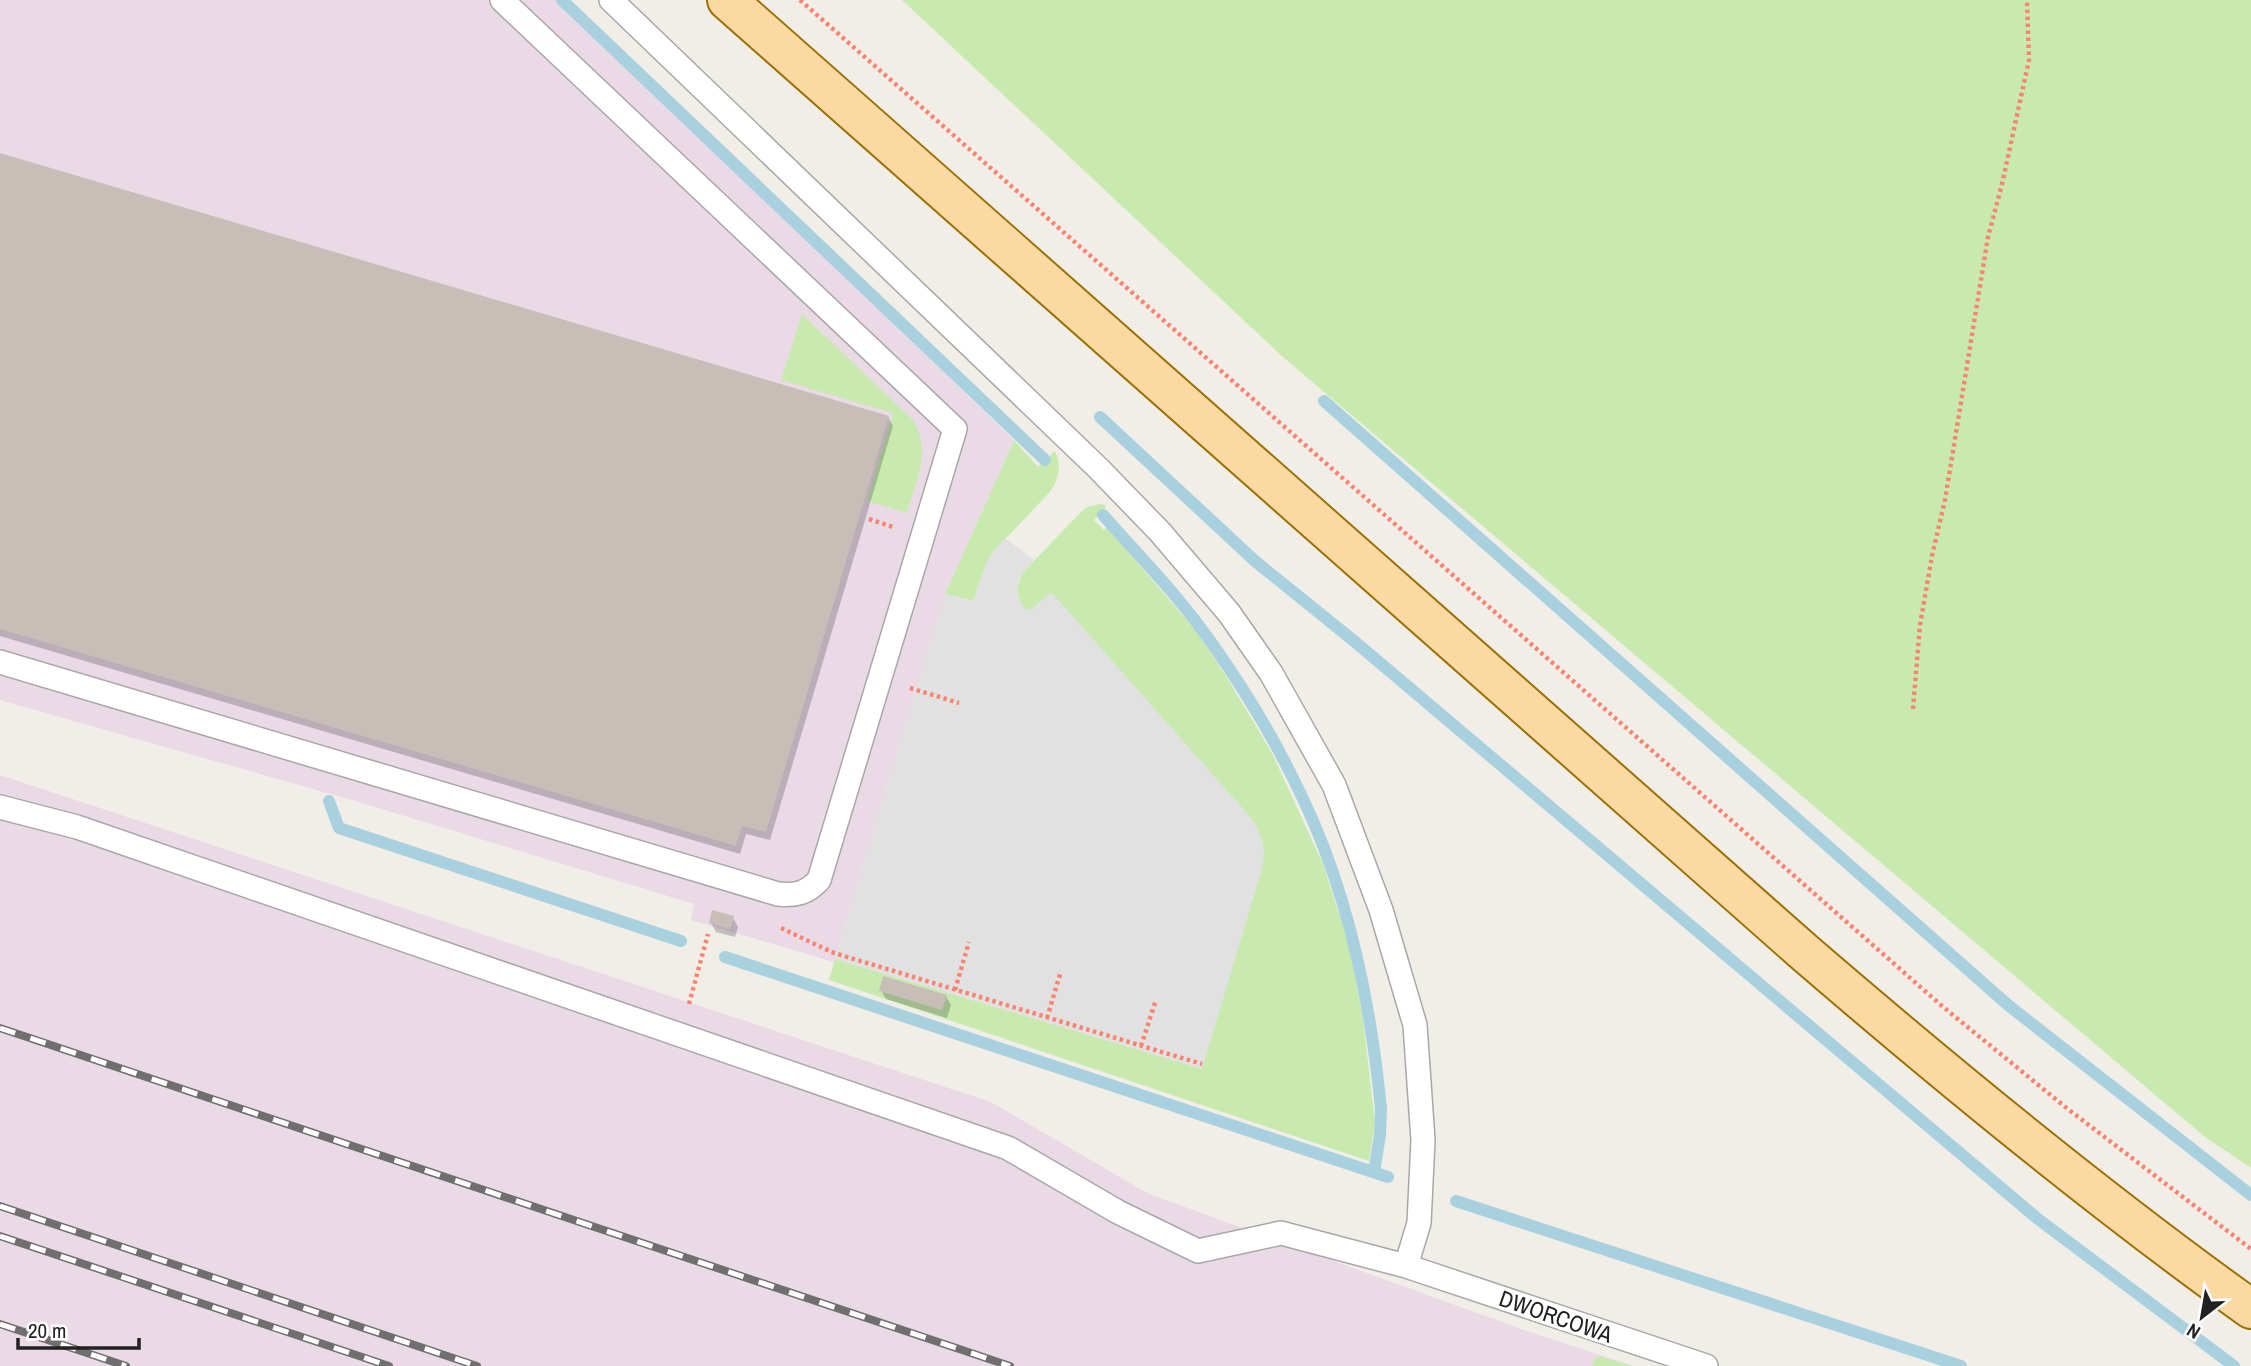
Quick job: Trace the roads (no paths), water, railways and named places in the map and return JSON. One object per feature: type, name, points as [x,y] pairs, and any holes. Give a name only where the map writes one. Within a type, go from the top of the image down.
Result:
[{"type":"main road","points":[[727,0],[1888,1024],[2097,1195],[2251,1309]]},
{"type":"lane","points":[[0,662],[778,894],[801,894],[819,880],[955,429],[502,0]]},
{"type":"lane","points":[[611,0],[1160,532],[1229,613],[1271,673],[1334,785],[1381,911],[1415,1025],[1423,1140],[1419,1223],[1406,1266]]},
{"type":"lane","name":"DWORCOWA","points":[[0,807],[77,827],[1008,1148],[1118,1212],[1198,1251],[1281,1233],[1406,1266],[1706,1366]]},
{"type":"waterway","points":[[562,0],[1045,460]]},
{"type":"waterway","points":[[1324,401],[2008,1005],[2251,1195]]},
{"type":"waterway","points":[[1100,417],[1255,561],[1354,641],[2038,1219],[2234,1366]]},
{"type":"waterway","points":[[1103,515],[1174,594],[1226,663],[1273,741],[1320,837],[1346,913],[1371,1030],[1381,1109],[1374,1172]]},
{"type":"waterway","points":[[329,801],[339,828],[681,941]]},
{"type":"waterway","points":[[725,957],[1388,1177]]},
{"type":"waterway","points":[[1456,1201],[1961,1366]]},
{"type":"railway","points":[[0,1028],[1010,1366]]},
{"type":"railway","points":[[0,1206],[477,1366]]},
{"type":"railway","points":[[0,1236],[389,1366]]},
{"type":"railway","points":[[0,1324],[126,1366]]}]
